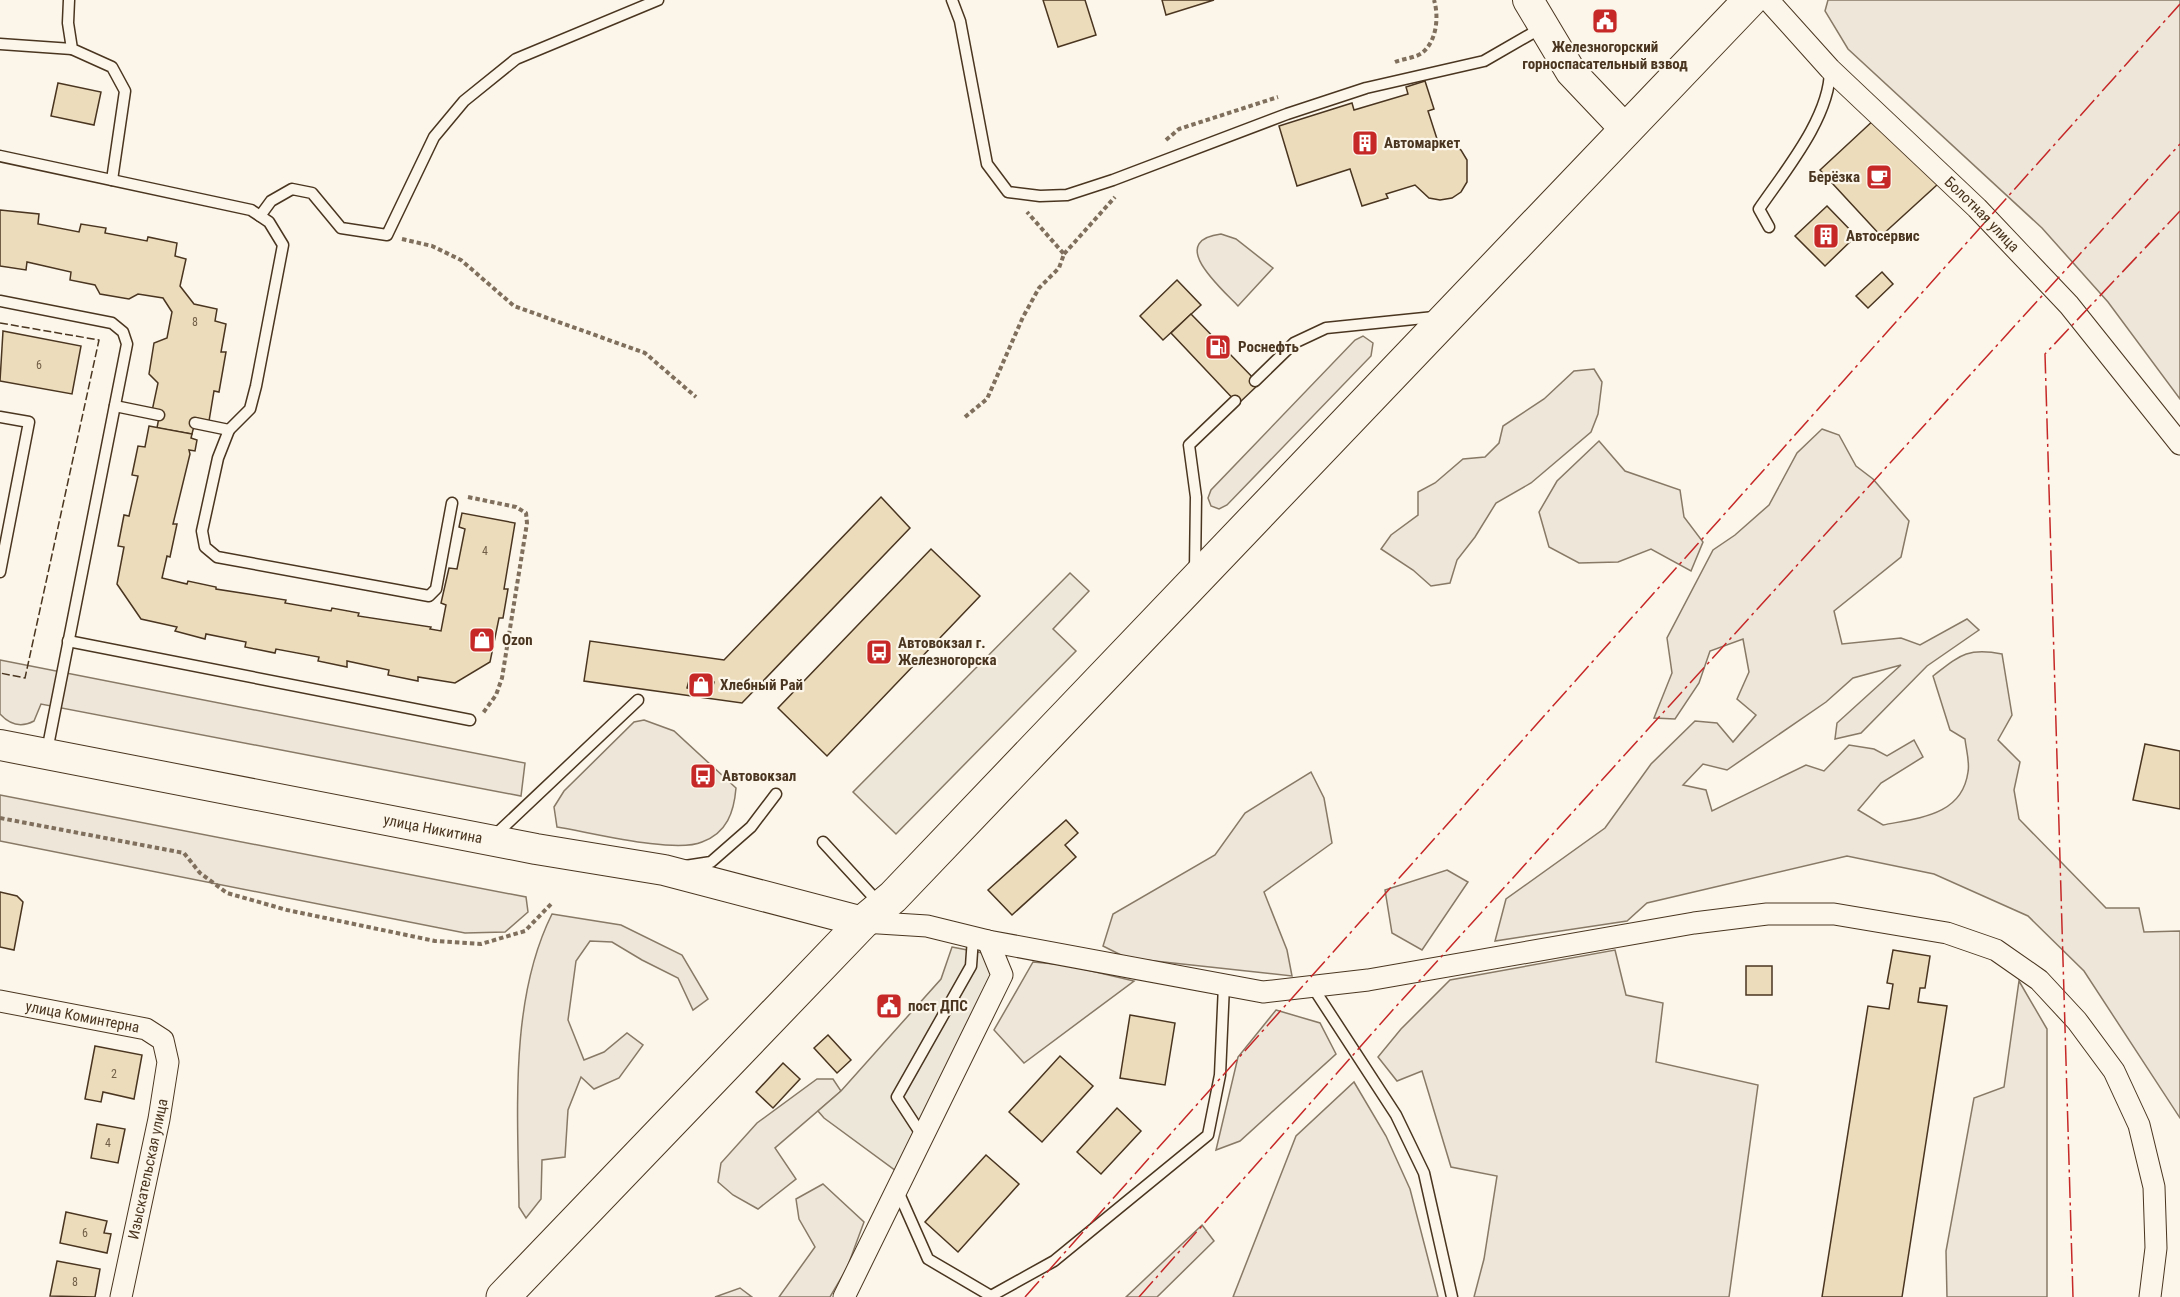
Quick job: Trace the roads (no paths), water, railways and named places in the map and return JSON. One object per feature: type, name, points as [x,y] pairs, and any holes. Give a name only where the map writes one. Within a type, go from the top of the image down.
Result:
[{"type":"highway","points":[[503,1297],[1195,581],[1446,315],[1750,0]]},
{"type":"main road","points":[[1528,0],[1571,72],[1626,129]]},
{"type":"main road","name":"улица Никитина","points":[[0,745],[490,840],[664,870],[873,914]]},
{"type":"street","name":"Болотная улица","points":[[1768,0],[1830,69],[1977,208],[2069,305],[2180,444]]},
{"type":"street","points":[[873,914],[980,939],[1263,992],[1368,980],[1694,923],[1767,914],[1834,914],[1947,933],[1996,950],[2038,980],[2077,1021],[2114,1071],[2139,1125],[2154,1187],[2156,1248],[2150,1297]]},
{"type":"street","points":[[844,1297],[1002,975],[980,939]]},
{"type":"street","name":"улица Коминтерна","points":[[0,1001],[146,1029],[163,1040]]},
{"type":"street","name":"Изыскательская улица","points":[[121,1297],[163,1096],[168,1062],[163,1040]]},
{"type":"lane","points":[[69,0],[68,23],[72,50]]},
{"type":"lane","points":[[260,216],[272,201],[292,189],[312,193],[341,228],[387,235],[434,137],[464,101],[516,59],[658,0]]},
{"type":"lane","points":[[952,0],[960,21],[987,164],[1008,192],[1040,196],[1067,195],[1287,114],[1366,88],[1484,61],[1543,27]]},
{"type":"lane","points":[[0,44],[72,50],[112,67],[126,92],[111,180]]},
{"type":"lane","points":[[1769,227],[1759,209],[1803,145],[1830,87],[1830,69]]},
{"type":"lane","points":[[0,156],[251,210],[269,222],[283,245],[250,409],[228,430],[218,458],[202,531],[205,547],[217,557],[429,596],[436,589],[452,503]]},
{"type":"lane","points":[[0,301],[111,323],[123,332],[127,344],[47,754]]},
{"type":"lane","points":[[1256,381],[1294,343],[1326,328],[1362,323],[1410,321],[1446,315]]},
{"type":"lane","points":[[1195,581],[1196,497],[1189,445],[1235,401]]},
{"type":"lane","points":[[116,406],[159,415]]},
{"type":"lane","points":[[0,417],[29,422],[0,572]]},
{"type":"lane","points":[[195,423],[228,430]]},
{"type":"lane","points":[[68,641],[470,720]]},
{"type":"lane","points":[[490,840],[638,700]]},
{"type":"lane","points":[[664,870],[711,862],[751,827],[776,794]]},
{"type":"lane","points":[[823,842],[873,914]]},
{"type":"lane","points":[[923,1137],[897,1097],[971,966],[980,939]]},
{"type":"lane","points":[[897,1189],[928,1259],[991,1296],[1054,1261],[1208,1135],[1220,1075],[1224,985]]},
{"type":"lane","points":[[1312,986],[1396,1115],[1424,1173],[1452,1297]]},
{"type":"place","name":"Железногорский горноспасательный взвод","points":[[1605,21]]},
{"type":"place","name":"Автомаркет","points":[[1365,143]]},
{"type":"place","name":"Берёзка","points":[[1879,177]]},
{"type":"place","name":"Автосервис","points":[[1826,236]]},
{"type":"place","name":"Роснефть","points":[[1218,347]]},
{"type":"place","name":"Ozon","points":[[482,640]]},
{"type":"place","name":"Автовокзал г. Железногорска","points":[[879,652]]},
{"type":"place","name":"Хлебный Рай","points":[[701,685]]},
{"type":"place","name":"Автовокзал","points":[[703,776]]},
{"type":"place","name":"пост ДПС","points":[[889,1006]]}]
